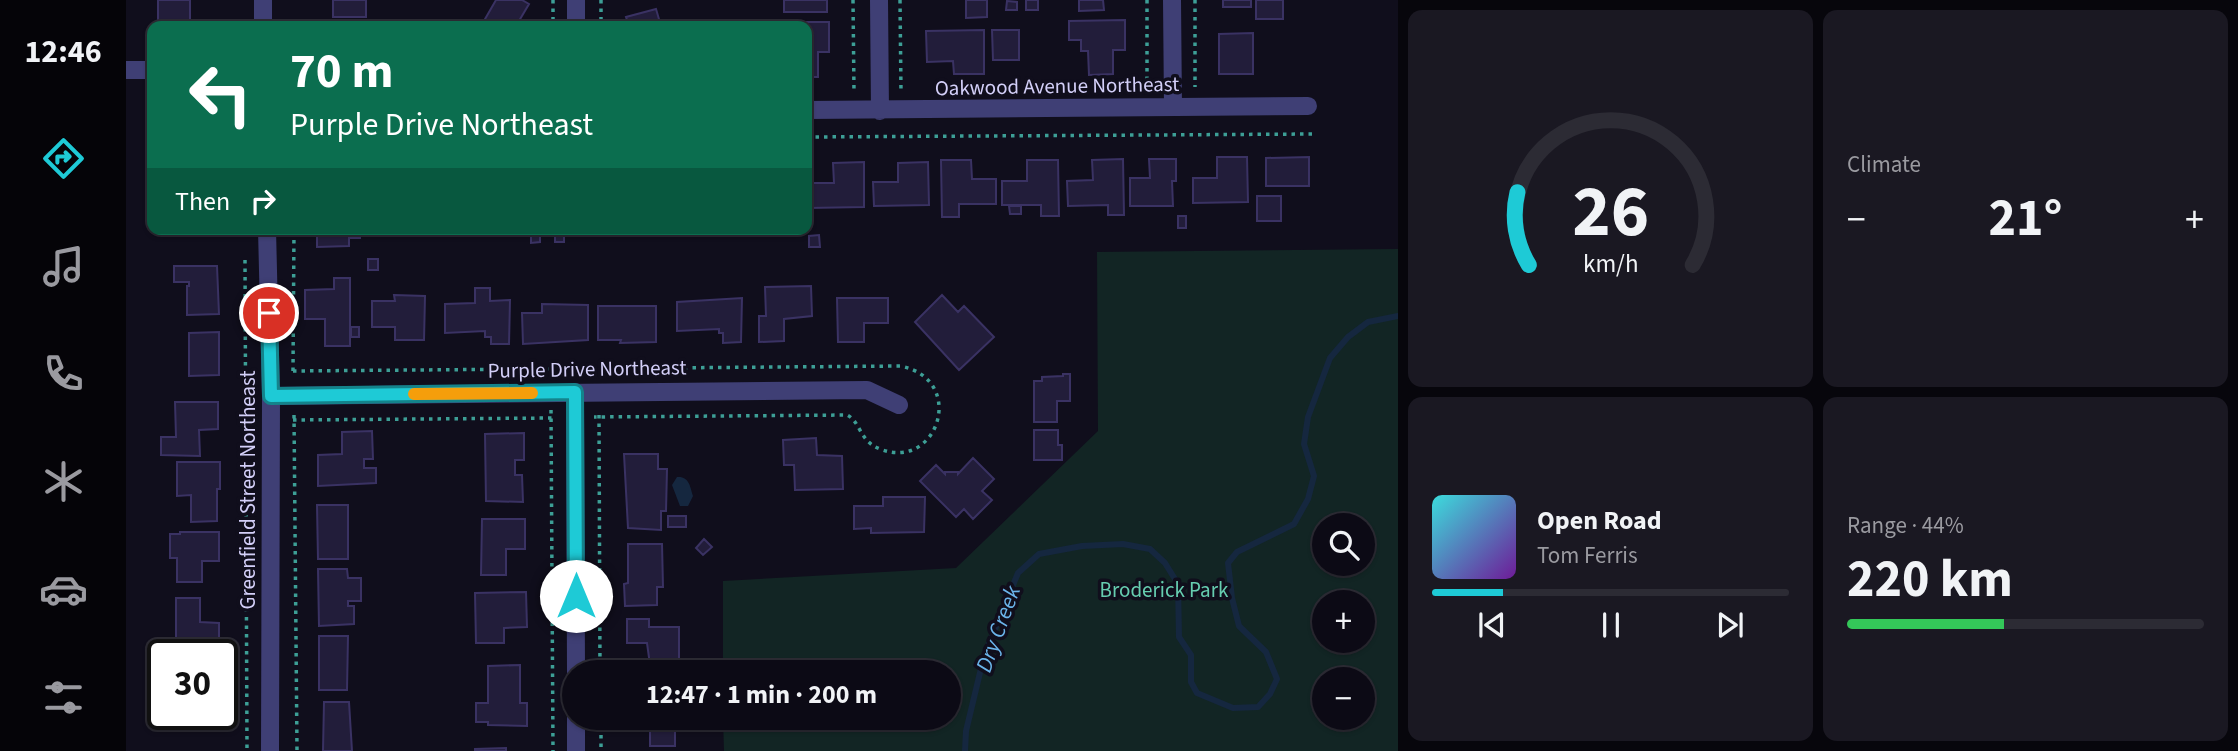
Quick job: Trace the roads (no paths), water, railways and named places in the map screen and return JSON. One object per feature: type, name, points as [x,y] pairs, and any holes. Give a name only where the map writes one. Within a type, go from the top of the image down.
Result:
[{"type":"street","points":[[263,0],[263,21]]},
{"type":"street","points":[[576,0],[576,21]]},
{"type":"street","points":[[879,0],[880,111]]},
{"type":"street","points":[[1172,0],[1173,107]]},
{"type":"street","points":[[126,70],[147,70]]},
{"type":"street","name":"Oakwood Avenue Northeast","points":[[812,110],[1308,106]]},
{"type":"street","name":"Greenfield Street Northeast","points":[[267,235],[271,396],[270,751]]},
{"type":"street","name":"Purple Drive Northeast","points":[[271,396],[867,390],[899,405]]},
{"type":"street","points":[[575,392],[576,660]]},
{"type":"street","points":[[576,730],[576,751]]},
{"type":"water","points":[[677,477],[684,478],[690,485],[693,496],[688,506],[680,506],[672,485]]},
{"type":"waterway","name":"Dry Creek","points":[[965,751],[966,731],[984,656],[1018,573],[1039,554],[1082,546],[1123,544],[1150,549],[1165,563],[1178,584],[1179,637],[1191,655],[1191,682],[1197,693],[1233,708],[1258,707],[1270,694],[1277,679],[1266,652],[1239,626],[1228,563],[1237,552],[1294,524],[1308,499],[1314,476],[1304,444],[1308,417],[1330,358],[1348,337],[1368,322],[1398,316]]},
{"type":"park label","name":"Broderick Park","points":[[1164,590]]}]
